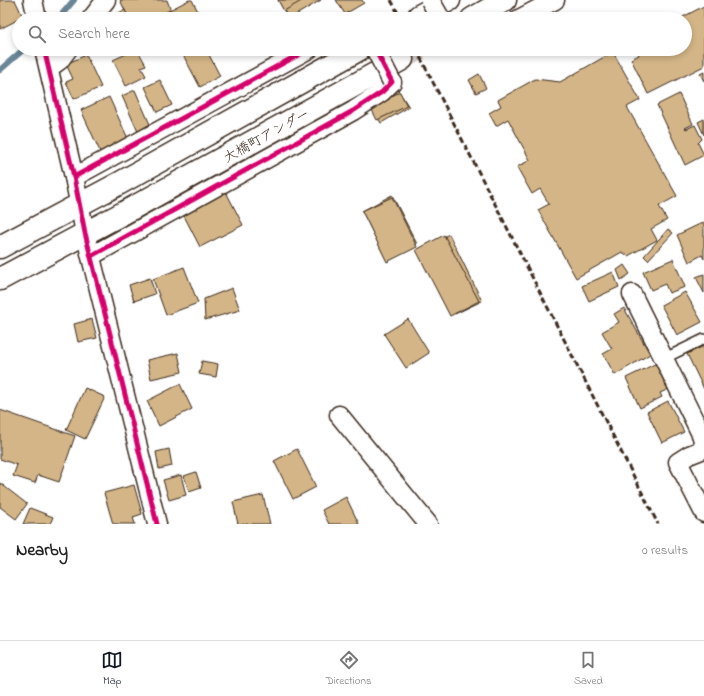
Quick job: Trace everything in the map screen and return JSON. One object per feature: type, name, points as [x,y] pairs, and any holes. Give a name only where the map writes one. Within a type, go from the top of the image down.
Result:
[{"type":"main road","points":[[425,8],[448,0]]},
{"type":"main road","points":[[484,12],[505,0]]},
{"type":"main road","name":"大橋町アンダー","points":[[0,247],[120,183],[347,56]]},
{"type":"main road","name":"大橋町アンダー","points":[[0,279],[129,210],[402,59]]},
{"type":"street","points":[[33,0],[36,12]]},
{"type":"street","points":[[97,12],[106,0]]},
{"type":"street","points":[[532,12],[555,0]]},
{"type":"street","points":[[63,56],[59,61],[47,58],[91,256],[157,524]]},
{"type":"street","points":[[74,177],[295,56]]},
{"type":"street","points":[[91,256],[353,111],[382,92],[392,82],[379,56]]},
{"type":"street","points":[[632,294],[701,434],[704,444]]},
{"type":"street","points":[[339,415],[428,524]]},
{"type":"street","points":[[704,449],[688,455],[678,462],[704,513]]},
{"type":"lane","points":[[663,359],[704,338]]},
{"type":"building","points":[[0,0],[15,0],[21,12],[12,12],[12,23],[0,29]]},
{"type":"building","points":[[120,0],[167,0],[171,11],[169,12],[126,12]]},
{"type":"building","points":[[189,0],[192,0],[198,12],[166,12]]},
{"type":"building","points":[[278,0],[321,0],[301,12],[285,12]]},
{"type":"building","points":[[278,0],[303,0],[284,11]]},
{"type":"building","points":[[336,0],[362,0],[364,3],[348,12],[344,12]]},
{"type":"building","points":[[704,6],[704,66],[648,94],[631,59],[637,56],[692,56],[692,12]]},
{"type":"building","points":[[86,56],[101,87],[74,99],[66,82],[73,79],[66,64]]},
{"type":"building","points":[[122,56],[141,56],[146,65],[141,67],[146,76],[126,86],[113,60]]},
{"type":"building","points":[[184,56],[210,56],[220,76],[200,87]]},
{"type":"building","points":[[606,56],[615,56],[640,100],[627,107],[677,196],[659,206],[667,220],[651,229],[657,240],[628,256],[622,252],[576,278],[538,210],[549,204],[540,189],[532,194],[517,167],[530,160],[508,119],[496,126],[489,113],[501,106],[498,100],[535,79],[560,82]]},
{"type":"building","points":[[704,72],[704,81],[700,74]]},
{"type":"building","points":[[479,74],[486,88],[476,93],[469,80]]},
{"type":"building","points":[[160,80],[172,105],[157,112],[145,87]]},
{"type":"building","points":[[135,90],[152,129],[139,134],[122,96]]},
{"type":"building","points":[[398,90],[409,107],[381,123],[371,107]]},
{"type":"building","points":[[400,92],[407,106],[377,120],[370,106]]},
{"type":"building","points":[[679,94],[693,124],[685,128],[686,129],[695,125],[702,139],[698,143],[704,155],[685,165],[657,105]]},
{"type":"building","points":[[109,97],[130,143],[102,156],[81,110]]},
{"type":"building","points":[[704,119],[704,135],[698,122]]},
{"type":"building","points":[[225,190],[243,225],[200,247],[182,212]]},
{"type":"building","points":[[392,195],[417,244],[386,259],[362,211]]},
{"type":"building","points":[[392,197],[417,247],[387,262],[362,211]]},
{"type":"building","points":[[704,222],[704,259],[702,255],[689,262],[677,235]]},
{"type":"building","points":[[668,229],[673,233],[648,260],[644,256]]},
{"type":"building","points":[[449,234],[482,301],[455,314],[423,248]]},
{"type":"building","points":[[444,235],[479,301],[450,316],[416,250]]},
{"type":"building","points":[[673,259],[685,287],[669,293],[665,284],[651,290],[643,272]]},
{"type":"building","points":[[624,265],[630,274],[621,280],[617,270]]},
{"type":"building","points":[[184,267],[198,303],[166,315],[153,279]]},
{"type":"building","points":[[613,272],[619,287],[589,301],[582,286]]},
{"type":"building","points":[[704,274],[704,293],[696,277]]},
{"type":"building","points":[[150,278],[155,294],[134,301],[129,285]]},
{"type":"building","points":[[232,288],[240,310],[205,320],[204,299]]},
{"type":"building","points":[[685,292],[702,322],[677,335],[661,305]]},
{"type":"building","points":[[624,308],[650,354],[615,375],[603,354],[612,349],[602,332],[619,322],[614,314]]},
{"type":"building","points":[[92,319],[97,338],[78,342],[74,324]]},
{"type":"building","points":[[408,319],[429,353],[406,368],[384,334]]},
{"type":"building","points":[[704,346],[704,389],[687,354]]},
{"type":"building","points":[[178,353],[182,372],[151,379],[147,360]]},
{"type":"building","points":[[202,361],[218,364],[216,377],[199,374]]},
{"type":"building","points":[[657,363],[669,389],[660,393],[662,397],[640,408],[626,378]]},
{"type":"building","points":[[180,384],[192,409],[159,426],[147,401]]},
{"type":"building","points":[[85,388],[105,397],[85,439],[66,430]]},
{"type":"building","points":[[668,401],[684,432],[662,443],[647,412]]},
{"type":"building","points":[[0,410],[75,436],[59,482],[38,475],[35,483],[13,476],[17,465],[0,459]]},
{"type":"building","points":[[169,449],[172,466],[159,469],[156,452]]},
{"type":"building","points":[[297,449],[316,487],[293,499],[274,461]]},
{"type":"building","points":[[196,472],[201,488],[189,492],[184,476]]},
{"type":"building","points":[[181,475],[186,495],[169,500],[163,480]]},
{"type":"building","points":[[0,483],[27,504],[16,519],[0,507]]},
{"type":"building","points":[[134,485],[142,514],[133,517],[135,524],[113,524],[104,493]]},
{"type":"building","points":[[263,495],[270,524],[238,524],[233,502]]},
{"type":"building","points":[[346,497],[359,524],[329,524],[322,510]]},
{"type":"building","points":[[30,508],[53,517],[50,524],[23,524]]},
{"type":"waterway","points":[[64,12],[74,0]]},
{"type":"waterway","points":[[0,70],[16,56]]},
{"type":"tunnel","points":[[402,59],[407,56]]},
{"type":"railway","points":[[391,0],[397,12]]},
{"type":"railway","points":[[420,56],[658,524]]},
{"type":"cycle path","points":[[46,56],[74,177],[85,233],[157,524]]},
{"type":"cycle path","points":[[74,177],[296,56]]},
{"type":"cycle path","points":[[91,256],[353,111],[382,92],[392,82],[379,56]]}]
